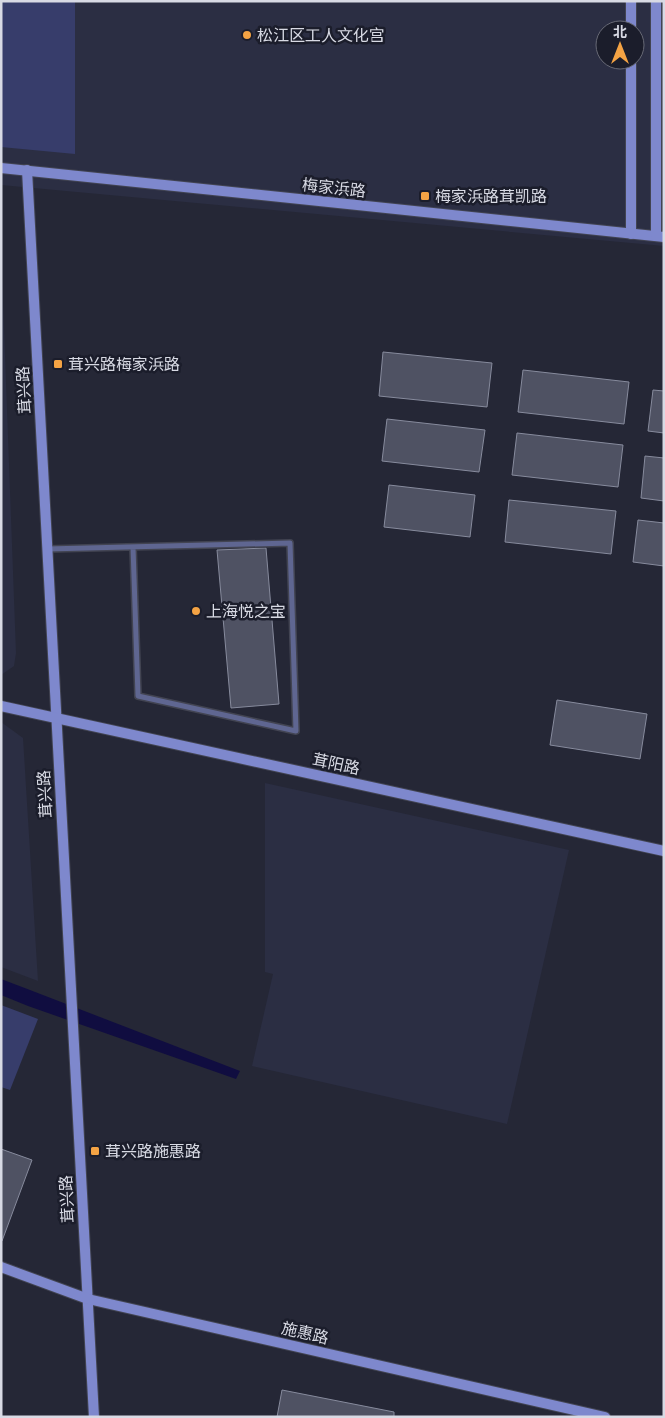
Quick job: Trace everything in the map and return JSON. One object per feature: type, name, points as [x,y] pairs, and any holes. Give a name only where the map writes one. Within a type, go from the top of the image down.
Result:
[{"type":"main road","points":[[631,1],[631,20]]},
{"type":"main road","points":[[656,1],[660,237]]},
{"type":"main road","points":[[631,70],[631,234]]},
{"type":"main road","name":"梅家浜路","points":[[1,168],[660,237]]},
{"type":"main road","name":"茸兴路","points":[[27,170],[94,1417]]},
{"type":"main road","name":"茸阳路","points":[[1,706],[664,851]]},
{"type":"main road","name":"施惠路","points":[[1,1268],[88,1299],[605,1417]]},
{"type":"lane","points":[[47,548],[290,543],[296,731],[138,696],[132,547]]},
{"type":"shaded area","points":[[1,1],[664,1],[664,246],[1,185]]},
{"type":"shaded area","points":[[1,1],[75,1],[75,154],[1,147]]},
{"type":"shaded area","points":[[1,247],[16,653],[14,666],[1,675]]},
{"type":"shaded area","points":[[1,722],[23,738],[38,981],[1,967]]},
{"type":"shaded area","points":[[265,783],[569,850],[507,1124],[252,1066],[273,974],[265,972]]},
{"type":"shaded area","points":[[1,979],[240,1071],[236,1079],[28,1006],[1,995]]},
{"type":"shaded area","points":[[1,1005],[38,1019],[10,1090],[1,1087]]},
{"type":"building","points":[[383,352],[492,363],[487,407],[379,396]]},
{"type":"building","points":[[523,370],[629,382],[624,424],[518,412]]},
{"type":"building","points":[[653,390],[664,391],[664,433],[648,431]]},
{"type":"building","points":[[387,419],[485,430],[479,472],[382,461]]},
{"type":"building","points":[[517,433],[623,445],[618,487],[512,475]]},
{"type":"building","points":[[645,456],[664,458],[664,501],[641,498]]},
{"type":"building","points":[[389,485],[475,495],[470,537],[384,527]]},
{"type":"building","points":[[509,500],[616,511],[611,554],[505,542]]},
{"type":"building","points":[[638,520],[664,523],[664,566],[633,562]]},
{"type":"building","points":[[266,548],[279,704],[231,708],[217,550]]},
{"type":"building","points":[[557,700],[647,714],[640,759],[550,745]]},
{"type":"building","points":[[1,1149],[32,1160],[2,1241],[1,1240]]},
{"type":"building","points":[[282,1390],[394,1412],[394,1417],[277,1417]]},
{"type":"place","name":"松江区工人文化宫","points":[[247,35]]},
{"type":"place","name":"梅家浜路茸凯路","points":[[425,196]]},
{"type":"place","name":"茸兴路梅家浜路","points":[[58,364]]},
{"type":"place","name":"上海悦之宝","points":[[196,611]]},
{"type":"place","name":"茸兴路施惠路","points":[[95,1151]]}]
